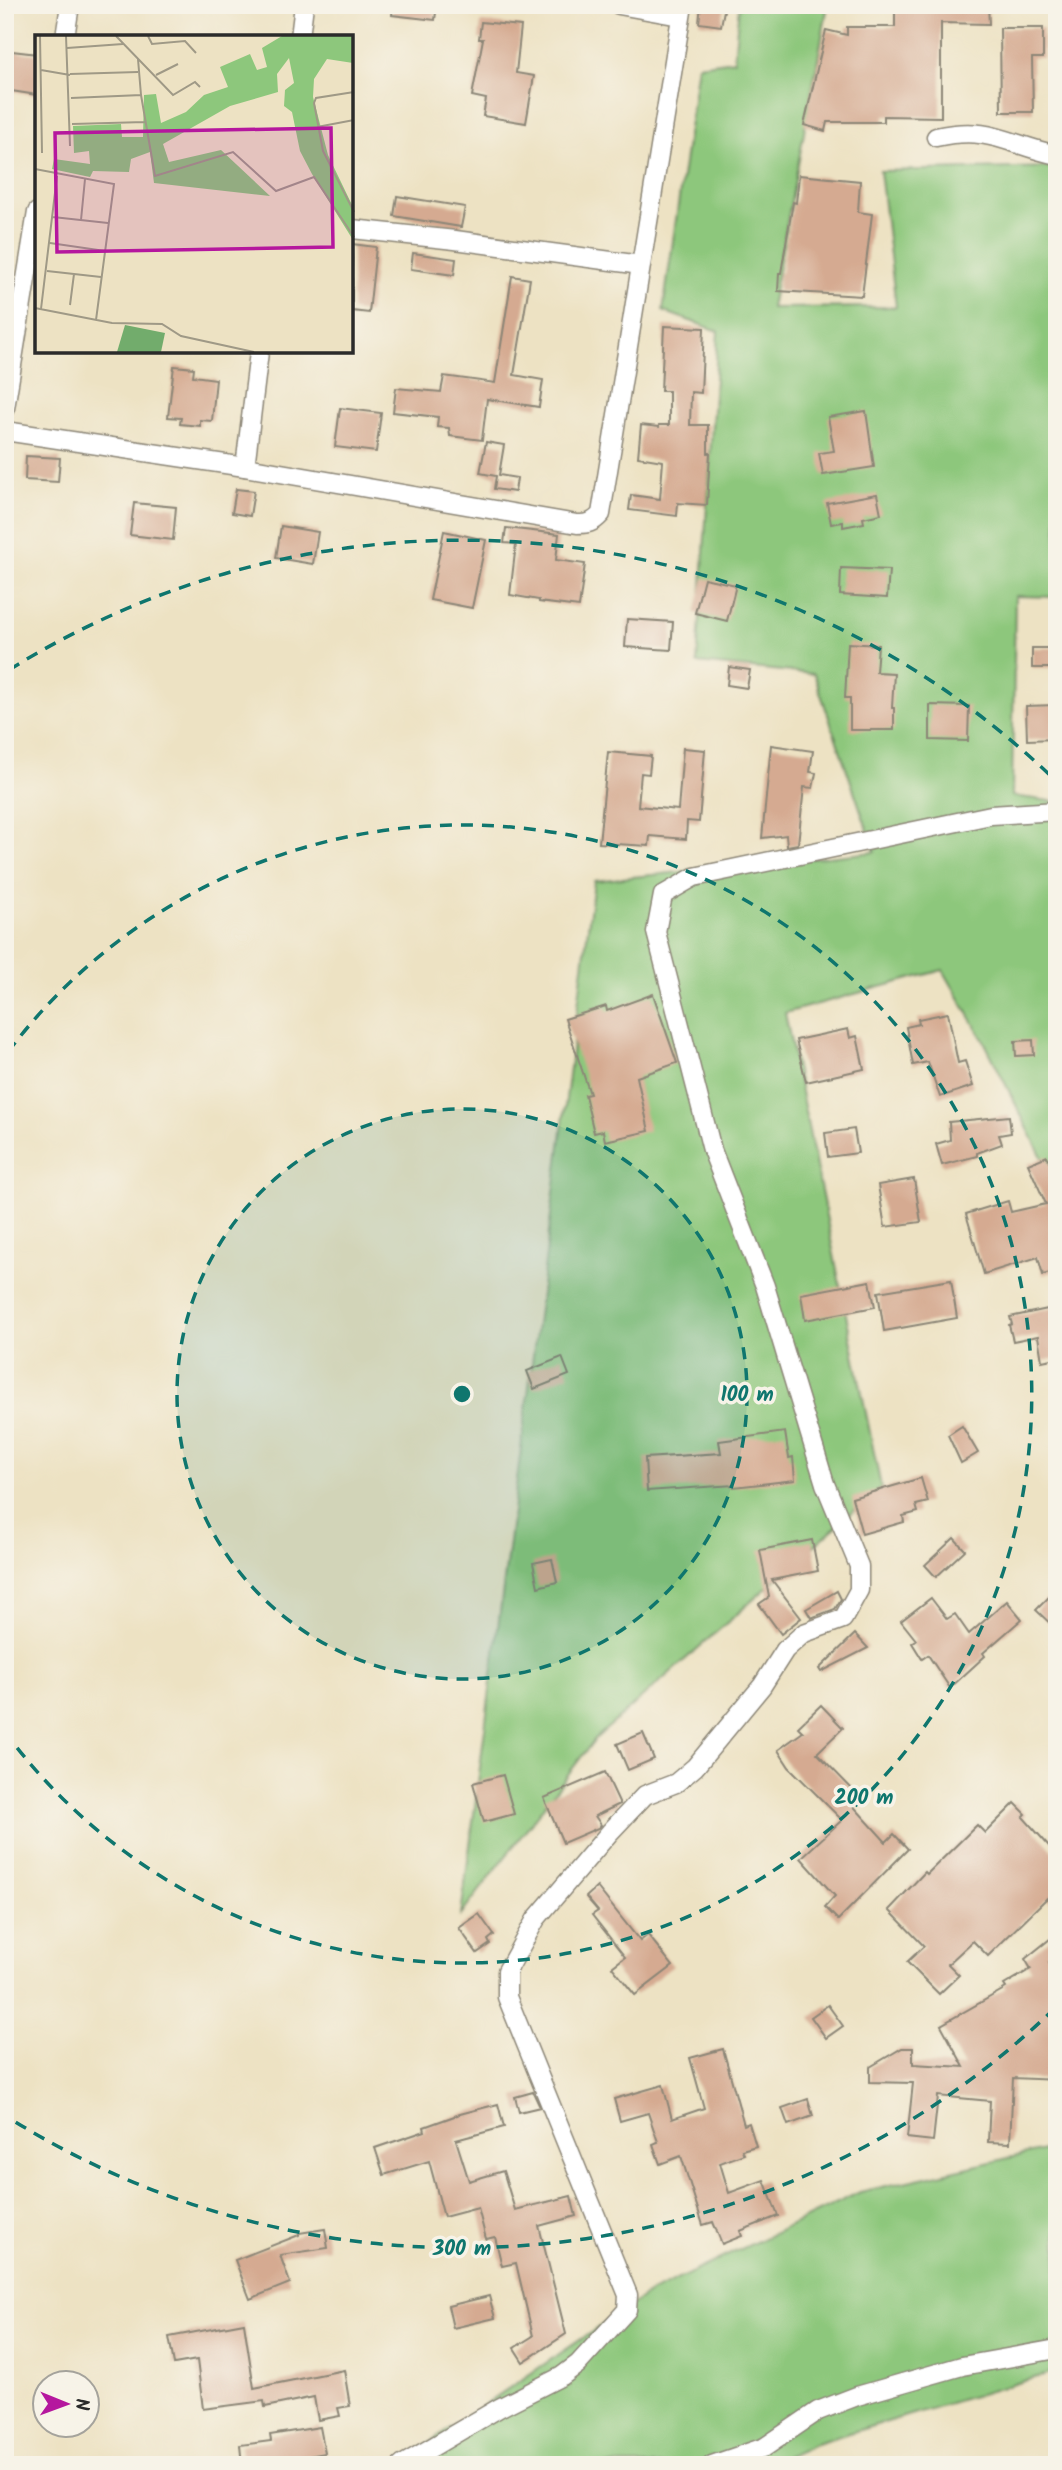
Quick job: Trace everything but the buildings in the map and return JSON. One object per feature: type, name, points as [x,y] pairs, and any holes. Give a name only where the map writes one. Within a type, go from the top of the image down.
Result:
[{"type":"street","points":[[65,35],[70,5]]},
{"type":"street","points":[[300,35],[304,5]]},
{"type":"street","points":[[5,430],[590,524],[601,514],[681,11],[618,5]]},
{"type":"street","points":[[936,137],[957,133],[993,135],[1057,155]]},
{"type":"street","points":[[5,408],[35,224]]},
{"type":"street","points":[[354,229],[641,265]]},
{"type":"street","points":[[245,467],[258,354]]},
{"type":"street","points":[[402,2465],[499,2408],[562,2376],[578,2364],[626,2310],[628,2295],[507,1997],[508,1971],[521,1945],[536,1919],[618,1823],[645,1796],[676,1783],[695,1767],[762,1686],[785,1650],[804,1633],[843,1619],[859,1591],[859,1566],[825,1484],[765,1286],[712,1150],[656,932],[663,895],[694,877],[991,815],[1057,811]]},
{"type":"street","points":[[712,2465],[765,2447],[818,2411],[857,2396],[962,2366],[1057,2349]]},
{"type":"green space","points":[[739,5],[828,5],[771,308],[896,307],[880,171],[1057,167],[1057,597],[1015,596],[1012,796],[1057,802],[1057,1187],[984,1041],[943,970],[785,1013],[881,1487],[595,1739],[461,1915],[594,881],[875,852],[814,674],[697,663],[718,331],[663,311],[698,65],[734,60]]},
{"type":"green space","points":[[1057,2147],[1057,2371],[819,2442],[769,2465],[396,2465],[649,2293],[860,2192]]}]
